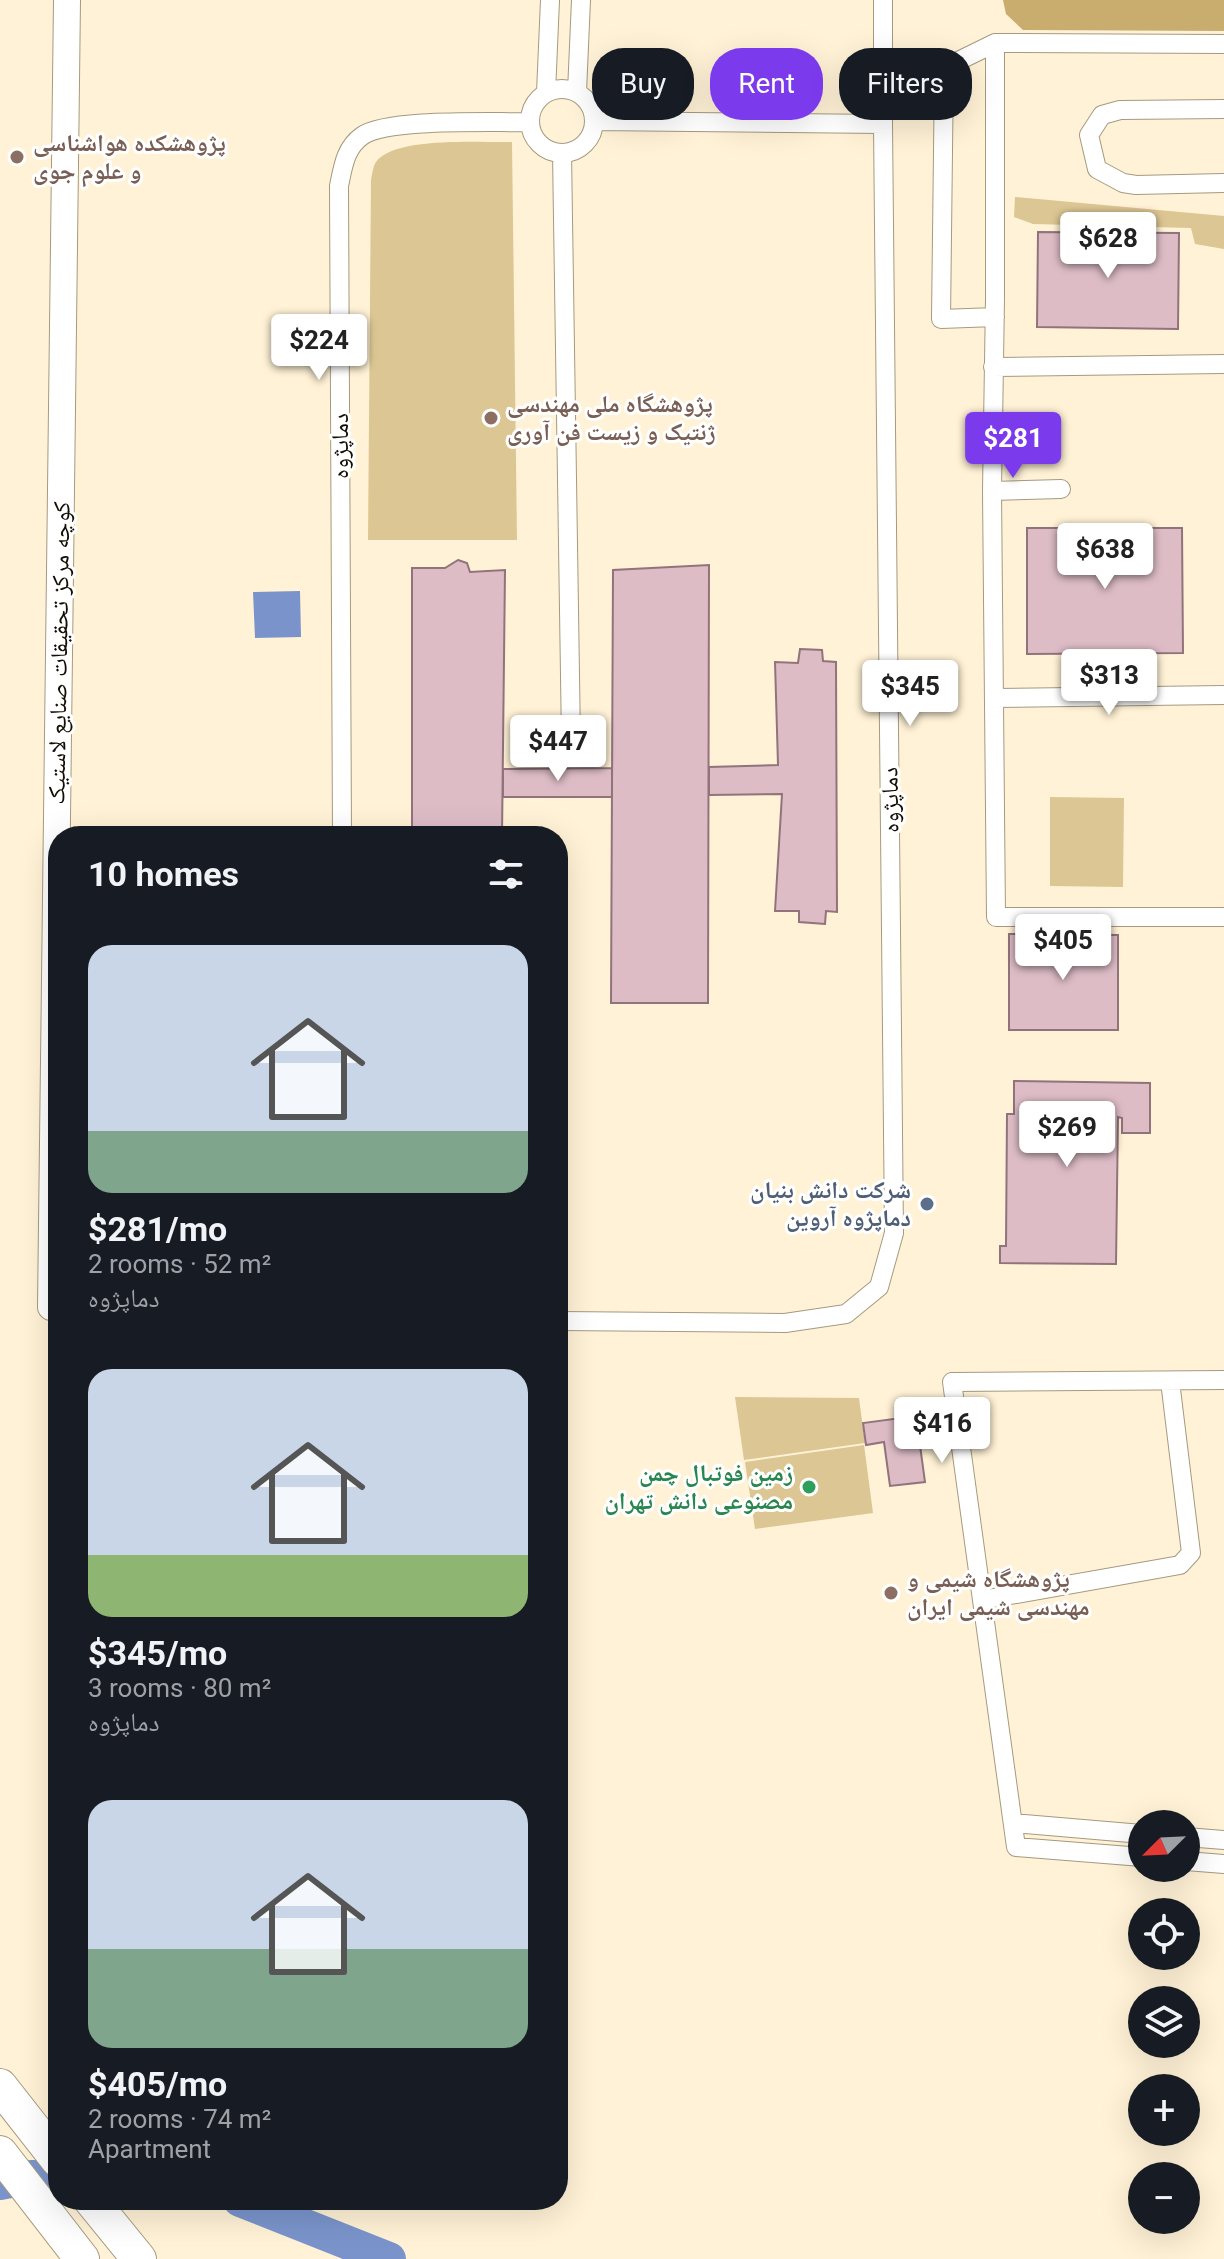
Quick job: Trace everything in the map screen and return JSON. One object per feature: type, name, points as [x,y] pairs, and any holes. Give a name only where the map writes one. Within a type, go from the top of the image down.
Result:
[{"type":"highway","points":[[0,2086],[48,2147]]},
{"type":"highway","points":[[0,2153],[82,2259]]},
{"type":"highway","points":[[99,2210],[139,2259]]},
{"type":"street","name":"کوچه مرکز تحقیقات صنایع لاستیک","points":[[57,826],[67,0]]},
{"type":"street","points":[[546,93],[550,0]]},
{"type":"street","points":[[577,92],[581,0]]},
{"type":"street","name":"دماپژوه","points":[[568,1321],[785,1323],[846,1314],[879,1287],[894,1233],[883,0]]},
{"type":"street","points":[[995,43],[992,491],[996,917],[1224,917]]},
{"type":"street","points":[[995,317],[941,319],[944,68],[995,43],[1224,44]]},
{"type":"street","points":[[556,90],[577,92],[593,109],[593,132],[579,149],[562,153],[547,150],[538,143],[530,122],[532,111],[546,93],[556,90]]},
{"type":"street","points":[[1224,109],[1120,110],[1102,115],[1089,135],[1097,169],[1123,183],[1224,183]]},
{"type":"street","points":[[595,121],[883,124]]},
{"type":"street","name":"دماپژوه","points":[[342,826],[339,186],[346,154],[363,135],[399,125],[530,122]]},
{"type":"street","points":[[562,153],[571,740]]},
{"type":"street","points":[[993,367],[1224,364]]},
{"type":"street","points":[[992,491],[1061,489]]},
{"type":"street","points":[[994,698],[1224,695]]},
{"type":"street","points":[[1128,1856],[1016,1847],[952,1382],[1224,1380]]},
{"type":"street","points":[[982,1600],[1180,1565],[1191,1553],[1170,1381]]},
{"type":"street","points":[[1013,1823],[1128,1833]]},
{"type":"street","points":[[1200,1838],[1224,1840]]},
{"type":"street","points":[[1200,1862],[1224,1864]]},
{"type":"shaded area","points":[[1003,0],[1224,0],[1224,31],[1023,30],[1006,14]]},
{"type":"shaded area","points":[[512,142],[517,540],[368,540],[371,180],[374,166],[386,154],[401,148],[440,143]]},
{"type":"shaded area","points":[[1015,197],[1224,216],[1224,249],[1195,244],[1191,228],[1033,224],[1014,217]]},
{"type":"shaded area","points":[[1050,797],[1124,798],[1123,887],[1050,886]]},
{"type":"shaded area","points":[[735,1397],[859,1398],[865,1443],[744,1460]]},
{"type":"shaded area","name":"زمین فوتبال چمن مصنوعی دانش تهران","points":[[864,1445],[873,1513],[755,1529],[745,1462]]},
{"type":"water","points":[[300,591],[301,637],[255,638],[253,592]]},
{"type":"building","points":[[1038,232],[1179,233],[1178,329],[1037,327]]},
{"type":"building","points":[[1027,528],[1182,528],[1183,653],[1027,654]]},
{"type":"building","points":[[458,560],[467,563],[470,572],[505,570],[502,826],[412,826],[412,568],[445,568]]},
{"type":"building","points":[[709,565],[708,1003],[611,1003],[613,570]]},
{"type":"building","points":[[800,649],[822,650],[823,661],[836,662],[837,912],[826,911],[825,924],[799,922],[799,911],[775,911],[782,794],[709,795],[709,767],[778,765],[775,662],[798,663]]},
{"type":"building","points":[[612,768],[612,797],[503,797],[503,769]]},
{"type":"building","points":[[1009,934],[1118,935],[1118,1030],[1009,1030]]},
{"type":"building","points":[[1014,1081],[1150,1083],[1150,1133],[1122,1133],[1122,1118],[1118,1117],[1116,1264],[1000,1263],[1000,1246],[1006,1246],[1007,1114],[1014,1114]]},
{"type":"building","points":[[916,1416],[925,1482],[890,1486],[884,1442],[866,1445],[863,1423]]},
{"type":"waterway","points":[[0,2183],[48,2177]]},
{"type":"waterway","points":[[265,2210],[389,2259]]},
{"type":"place","name":"پژوهشکده هواشناسی و علوم جوی","points":[[17,157]]},
{"type":"place","name":"پژوهشگاه ملی مهندسی ژنتیک و زیست فن آوری","points":[[491,418]]},
{"type":"place","name":"شرکت دانش بنیان دماپژوه آروین","points":[[927,1204]]},
{"type":"place","name":"زمین فوتبال چمن مصنوعی دانش تهران","points":[[809,1487]]},
{"type":"place","name":"پژوهشگاه شیمی و مهندسی شیمی ایران","points":[[891,1593]]}]
